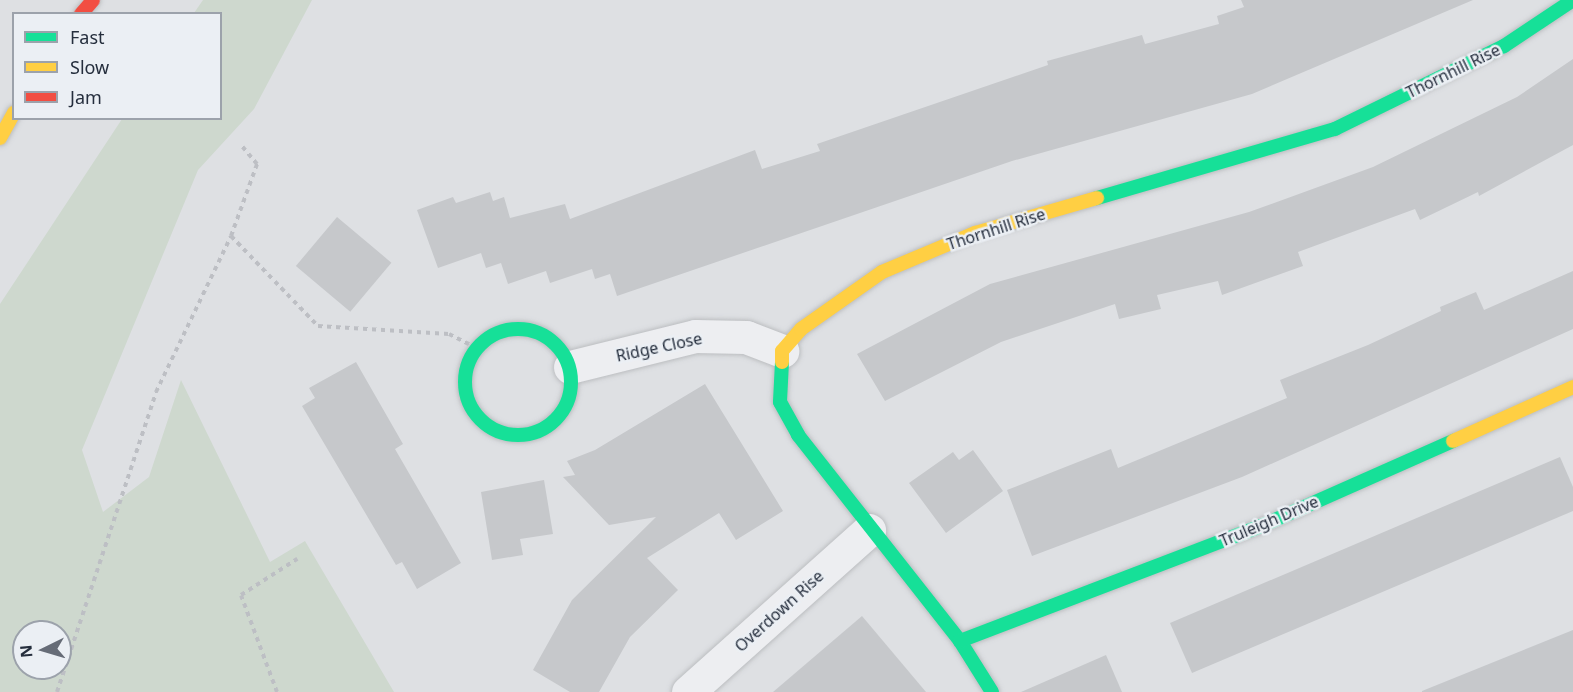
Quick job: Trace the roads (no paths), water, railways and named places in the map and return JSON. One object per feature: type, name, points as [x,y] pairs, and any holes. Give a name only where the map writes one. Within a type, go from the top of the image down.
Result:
[{"type":"main road","points":[[83,12],[93,0]]},
{"type":"main road","name":"Thornhill Rise","points":[[782,351],[801,329],[882,272],[975,233],[1335,129],[1504,46],[1573,0]]},
{"type":"main road","points":[[0,138],[12,117]]},
{"type":"main road","points":[[521,328],[552,339],[570,367],[568,403],[558,418],[526,435],[508,435],[491,428],[468,400],[467,364],[476,348],[489,337],[521,328]]},
{"type":"main road","points":[[782,351],[780,402],[869,530],[960,641],[992,692]]},
{"type":"main road","name":"Truleigh Drive","points":[[960,641],[1261,526],[1573,387]]},
{"type":"street","name":"Ridge Close","points":[[570,367],[695,336],[746,337],[782,351]]},
{"type":"street","name":"Overdown Rise","points":[[688,692],[869,530]]}]
